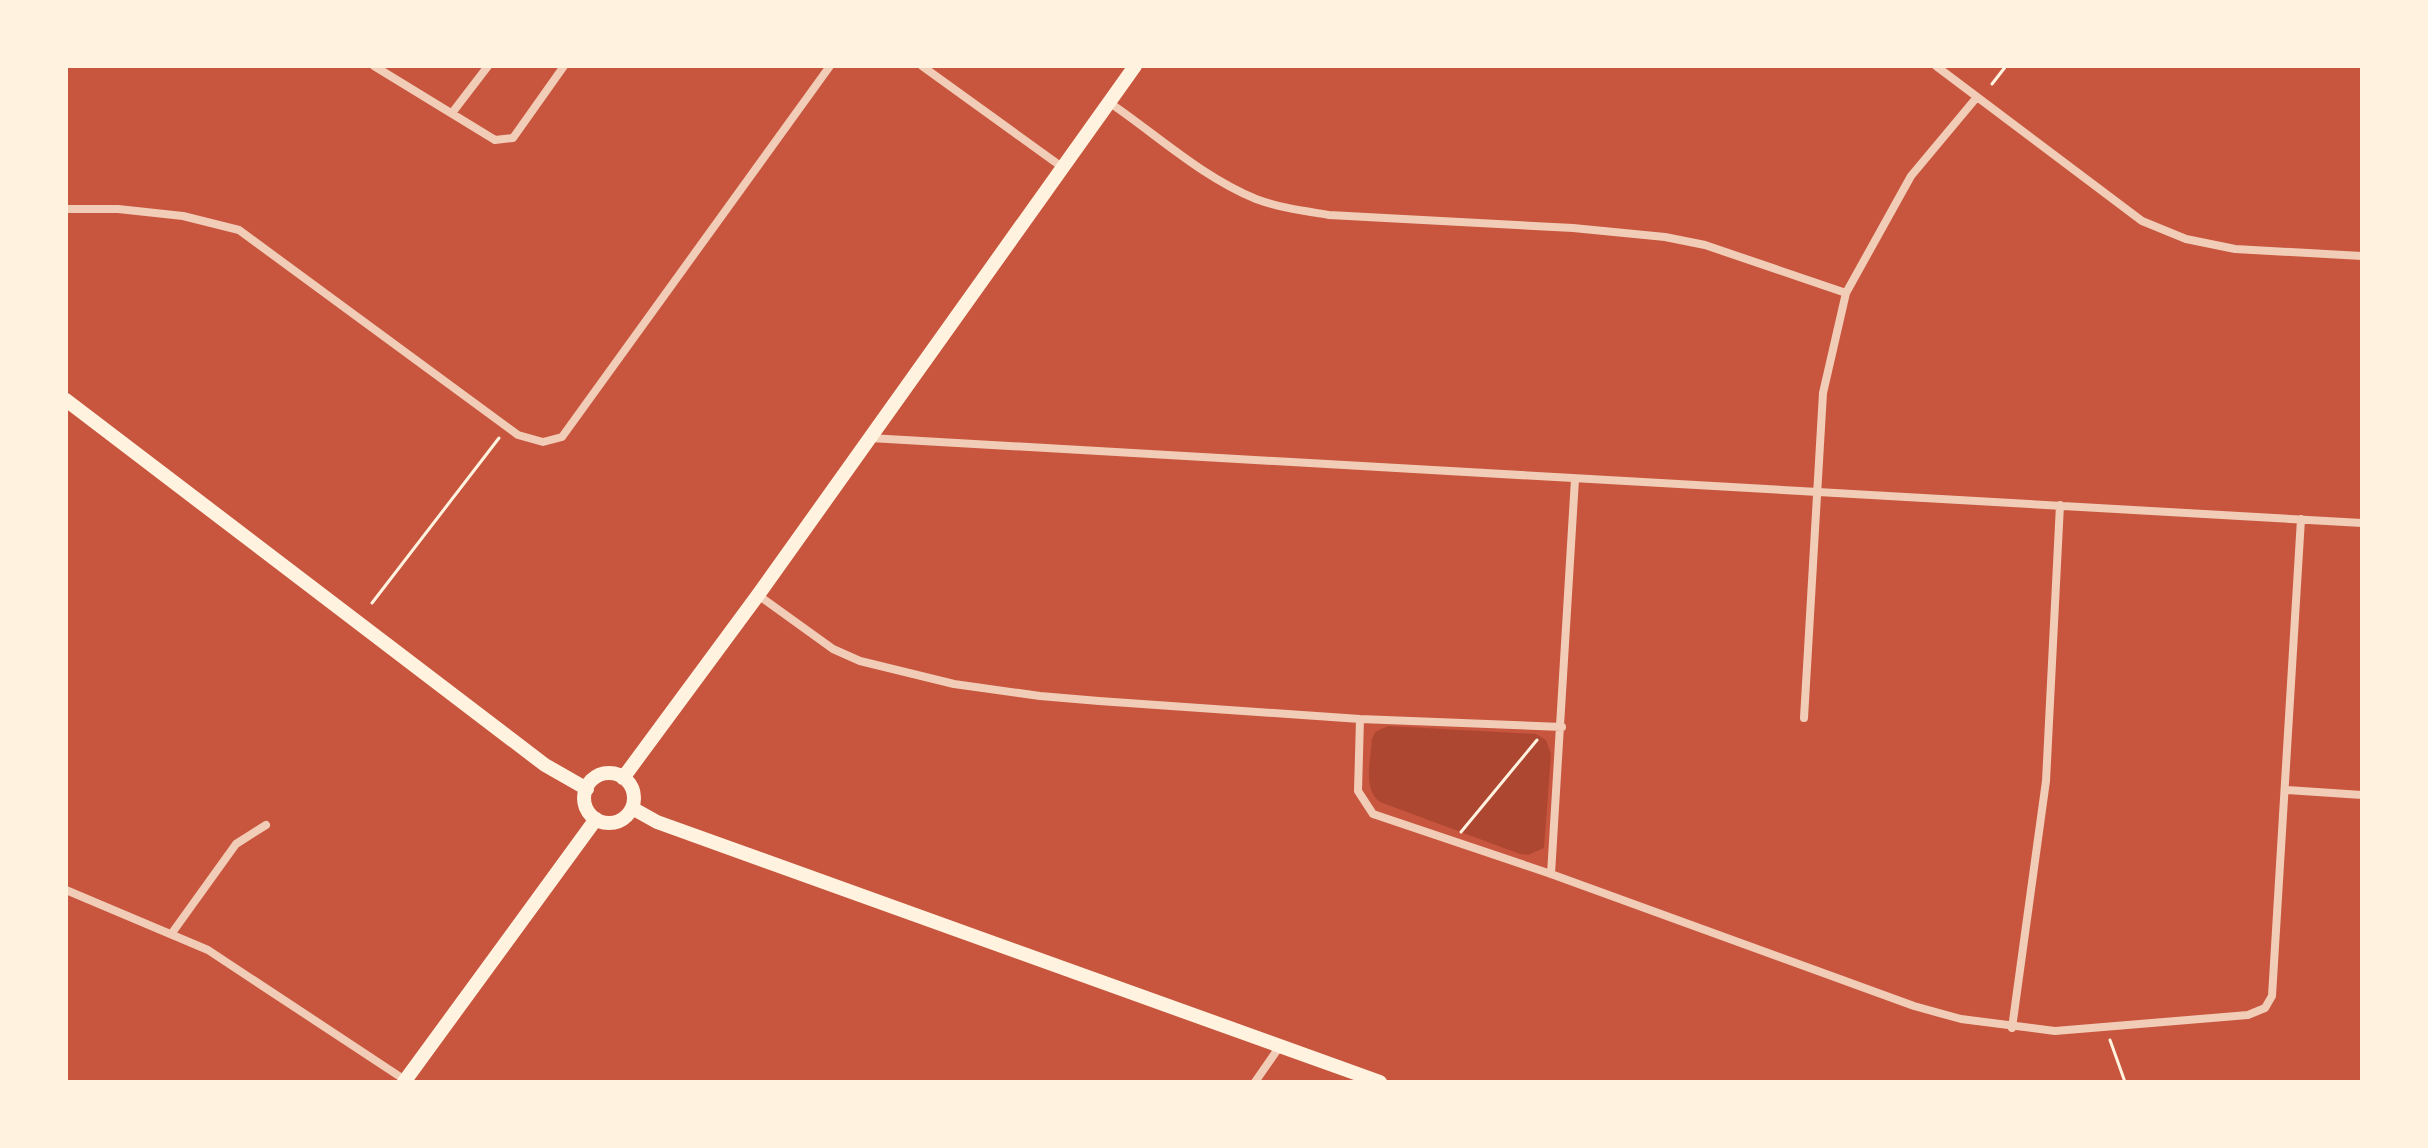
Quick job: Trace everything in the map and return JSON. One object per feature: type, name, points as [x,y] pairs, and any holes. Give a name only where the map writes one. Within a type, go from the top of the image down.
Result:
[{"type":"main road","points":[[623,778],[758,595],[1135,66]]},
{"type":"main road","points":[[66,400],[545,765],[587,789]]},
{"type":"main road","points":[[609,773],[623,778],[633,791],[632,808],[615,823],[596,819],[585,806],[587,789],[593,779],[601,775],[609,773]]},
{"type":"main road","points":[[632,808],[657,822],[1380,1082]]},
{"type":"main road","points":[[405,1081],[596,819]]},
{"type":"street","points":[[374,66],[495,140],[513,138],[564,66]]},
{"type":"street","points":[[452,113],[488,66]]},
{"type":"street","points":[[66,209],[118,209],[183,216],[239,230],[518,435],[543,442],[562,437],[830,66]]},
{"type":"street","points":[[922,66],[1062,167]]},
{"type":"street","points":[[1936,66],[2142,221],[2186,239],[2235,249],[2362,256]]},
{"type":"street","points":[[1804,718],[1823,393],[1846,293],[1911,176],[1977,97]]},
{"type":"street","points":[[1110,103],[1219,181],[1258,199],[1293,210],[1329,215],[1573,228],[1685,240],[1846,293]]},
{"type":"street","points":[[870,438],[2362,523]]},
{"type":"street","points":[[1551,874],[1575,479]]},
{"type":"street","points":[[2012,1028],[2046,781],[2060,505]]},
{"type":"street","points":[[1360,719],[1358,791],[1373,814],[1551,874],[1914,1006],[1961,1019],[2012,1028],[2055,1031],[2248,1015],[2265,1008],[2272,996],[2287,790],[2301,519]]},
{"type":"street","points":[[758,595],[833,649],[860,661],[909,674],[1040,696],[1360,719],[1562,727]]},
{"type":"street","points":[[2287,790],[2362,795]]},
{"type":"street","points":[[172,933],[236,844],[266,825]]},
{"type":"street","points":[[66,890],[208,950],[405,1081]]},
{"type":"street","points":[[1255,1082],[1280,1046]]},
{"type":"path","points":[[1992,84],[2006,66]]},
{"type":"path","points":[[372,603],[507,426]]},
{"type":"path","points":[[1453,841],[1531,744],[1536,742],[1540,726]]},
{"type":"path","points":[[2107,1029],[2125,1082]]},
{"type":"shaded area","points":[[1388,726],[1536,734],[1546,740],[1551,754],[1544,848],[1528,855],[1520,854],[1380,802],[1371,789],[1369,764],[1375,732]]}]
